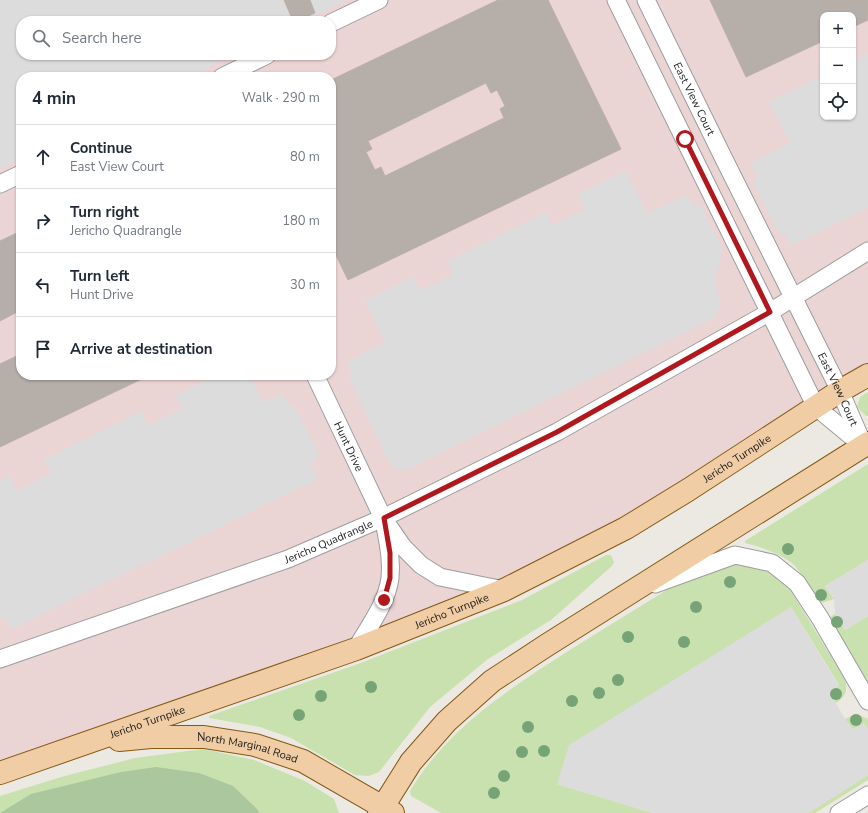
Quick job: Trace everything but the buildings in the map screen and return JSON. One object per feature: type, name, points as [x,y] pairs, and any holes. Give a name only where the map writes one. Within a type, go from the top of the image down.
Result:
[{"type":"main road","name":"Jericho Turnpike","points":[[0,774],[88,742],[356,650],[504,590],[626,528],[868,374]]},
{"type":"main road","points":[[385,811],[411,762],[446,721],[487,686],[547,645],[866,445]]},
{"type":"main road","name":"North Marginal Road","points":[[88,742],[151,737],[204,737],[255,745],[303,761],[385,811]]},
{"type":"street","points":[[336,22],[379,0]]},
{"type":"street","name":"East View Court","points":[[616,0],[816,407],[866,445]]},
{"type":"street","name":"East View Court","points":[[646,0],[866,445]]},
{"type":"street","points":[[232,72],[257,60]]},
{"type":"street","points":[[0,184],[16,176]]},
{"type":"street","name":"Jericho Quadrangle","points":[[0,659],[288,559],[384,518],[557,432],[770,312],[868,251]]},
{"type":"street","name":"Hunt Drive","points":[[317,380],[384,518],[403,547],[420,565],[440,577],[504,590]]},
{"type":"street","name":"Hunt Drive","points":[[356,650],[384,600],[390,578],[390,553],[384,518]]},
{"type":"street","points":[[628,594],[735,555],[772,563],[797,583],[820,618],[868,701]]},
{"type":"street","points":[[839,813],[868,795]]},
{"type":"shaded area","points":[[0,0],[868,0],[868,375],[504,590],[0,773]]},
{"type":"shaded area","points":[[0,0],[347,0],[314,16],[16,16],[16,60],[224,60],[199,72],[16,72],[16,161],[0,169]]},
{"type":"shaded area","points":[[868,53],[868,208],[791,246],[786,235],[778,232],[753,182],[757,176],[750,163],[790,143],[769,102],[817,78],[820,84],[820,120],[856,120],[856,59]]},
{"type":"shaded area","points":[[626,171],[647,213],[687,195],[692,205],[700,206],[722,247],[720,263],[714,280],[721,305],[716,317],[410,468],[402,471],[396,469],[389,462],[349,378],[351,372],[347,362],[385,342],[365,301],[413,276],[420,290],[453,275],[447,261],[546,212],[552,225],[585,210],[578,194]]},
{"type":"shaded area","points":[[206,380],[251,380],[262,402],[283,393],[288,404],[294,405],[319,454],[311,465],[318,479],[12,629],[4,616],[0,618],[0,481],[10,476],[17,490],[51,473],[44,459],[142,411],[148,425],[182,409],[176,395]]},
{"type":"shaded area","points":[[868,560],[868,616],[845,630],[835,614],[834,599],[825,586]]},
{"type":"shaded area","points":[[791,607],[839,686],[830,693],[845,719],[853,729],[864,723],[868,729],[868,775],[808,813],[653,813],[557,784],[569,745]]},
{"type":"green space","points":[[868,392],[868,416],[866,416],[857,407],[860,397]]},
{"type":"green space","points":[[868,464],[868,560],[825,586],[834,599],[822,603],[792,563],[758,546],[745,543],[745,541]]},
{"type":"green space","points":[[606,555],[611,555],[614,562],[612,566],[551,620],[488,659],[430,707],[379,772],[369,776],[355,775],[291,738],[260,727],[209,718],[209,716],[358,664],[522,600]]},
{"type":"green space","points":[[720,563],[746,564],[768,571],[788,586],[846,681],[846,692],[842,699],[836,703],[830,693],[839,685],[791,607],[557,784],[653,813],[441,813],[411,796],[410,791],[425,768],[462,728],[483,710],[527,678],[573,648],[694,573]]},
{"type":"green space","points":[[835,614],[845,630],[868,616],[868,683],[830,621],[831,616]]},
{"type":"green space","points":[[859,715],[868,719],[868,729],[864,723],[853,730],[845,719],[851,716]]},
{"type":"green space","points":[[203,749],[254,760],[305,781],[334,799],[339,813],[0,813],[0,796],[61,777],[135,758]]},
{"type":"green space","points":[[156,767],[199,773],[233,786],[258,810],[259,813],[0,813],[31,794],[121,772]]},
{"type":"green space","points":[[868,775],[868,780],[815,813],[808,813]]},
{"type":"route","points":[[384,600],[390,578],[390,553],[384,518],[557,432],[770,312],[685,139]]}]
